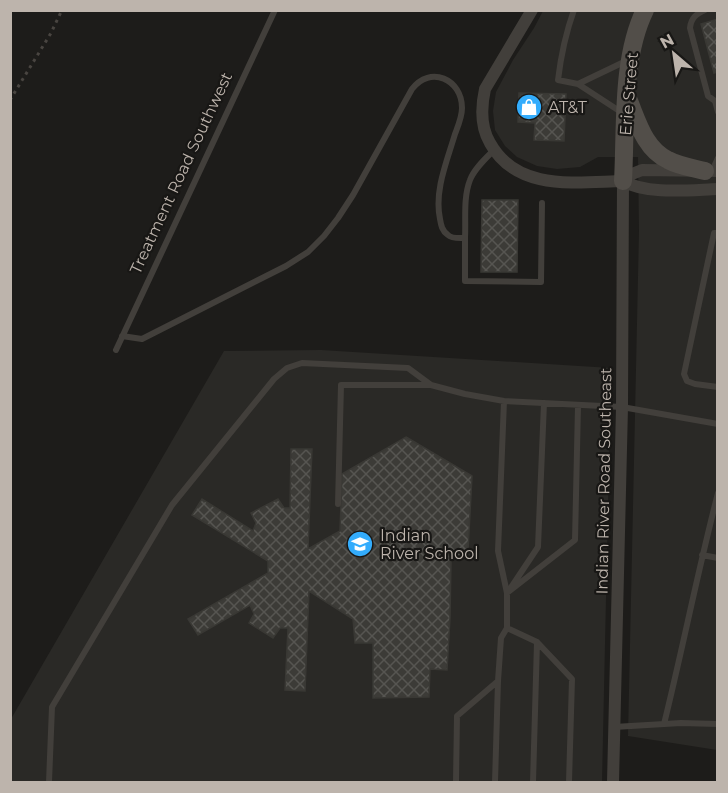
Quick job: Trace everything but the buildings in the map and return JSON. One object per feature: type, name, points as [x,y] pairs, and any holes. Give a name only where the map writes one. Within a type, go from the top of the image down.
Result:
[{"type":"street","points":[[532,10],[485,89],[482,102],[484,128],[500,158],[518,172],[537,179],[573,182],[623,181],[645,189],[717,189]]},
{"type":"street","name":"Erie Street","points":[[623,181],[630,59],[645,10]]},
{"type":"street","points":[[626,106],[644,136],[656,152],[665,159],[713,168]]},
{"type":"street","points":[[623,181],[642,170],[713,168]]},
{"type":"street","name":"Indian River Road Southeast","points":[[613,783],[622,407],[623,181]]},
{"type":"lane","name":"Treatment Road Southwest","points":[[116,350],[275,10]]},
{"type":"lane","points":[[574,10],[561,52],[558,80],[578,84],[626,106]]},
{"type":"lane","points":[[705,10],[694,16],[690,28],[708,96],[716,100],[717,112]]},
{"type":"lane","points":[[578,84],[630,59]]},
{"type":"lane","points":[[122,336],[142,339],[286,266],[308,252],[324,236],[353,195],[412,89],[419,81],[429,77],[438,76],[451,82],[462,102],[461,117],[443,174],[439,215],[441,227],[448,236],[465,238]]},
{"type":"lane","points":[[494,150],[476,169],[470,180],[467,194],[465,281],[540,282],[542,203]]},
{"type":"lane","points":[[717,233],[714,233],[684,374],[687,381],[717,387]]},
{"type":"lane","points":[[49,783],[52,707],[172,505],[274,379],[282,371],[292,366],[314,363],[408,368],[431,385]]},
{"type":"lane","points":[[338,504],[341,385],[431,385],[504,401],[622,407],[717,424]]},
{"type":"lane","points":[[495,783],[501,638],[507,628],[507,594],[498,551],[504,401]]},
{"type":"lane","points":[[507,594],[538,547],[544,403]]},
{"type":"lane","points":[[507,594],[575,540],[578,406]]},
{"type":"lane","points":[[664,724],[717,493]]},
{"type":"lane","points":[[702,555],[717,558]]},
{"type":"lane","points":[[507,628],[537,642],[572,679],[569,783]]},
{"type":"lane","points":[[532,783],[537,642]]},
{"type":"lane","points":[[456,783],[458,716],[498,681]]},
{"type":"lane","points":[[614,727],[717,724]]},
{"type":"path","points":[[10,100],[51,33],[62,10]]},
{"type":"shaded area","points":[[543,11],[717,11],[717,750],[628,736],[639,231],[638,157],[598,157],[580,167],[557,169],[537,166],[517,157],[505,146],[495,130],[493,111],[496,92]]},
{"type":"shaded area","name":"Indian River School","points":[[321,350],[611,368],[602,782],[11,782],[11,719],[224,351]]},
{"type":"place","name":"AT&T","points":[[529,107]]},
{"type":"place","name":"Indian River School","points":[[360,544]]}]
